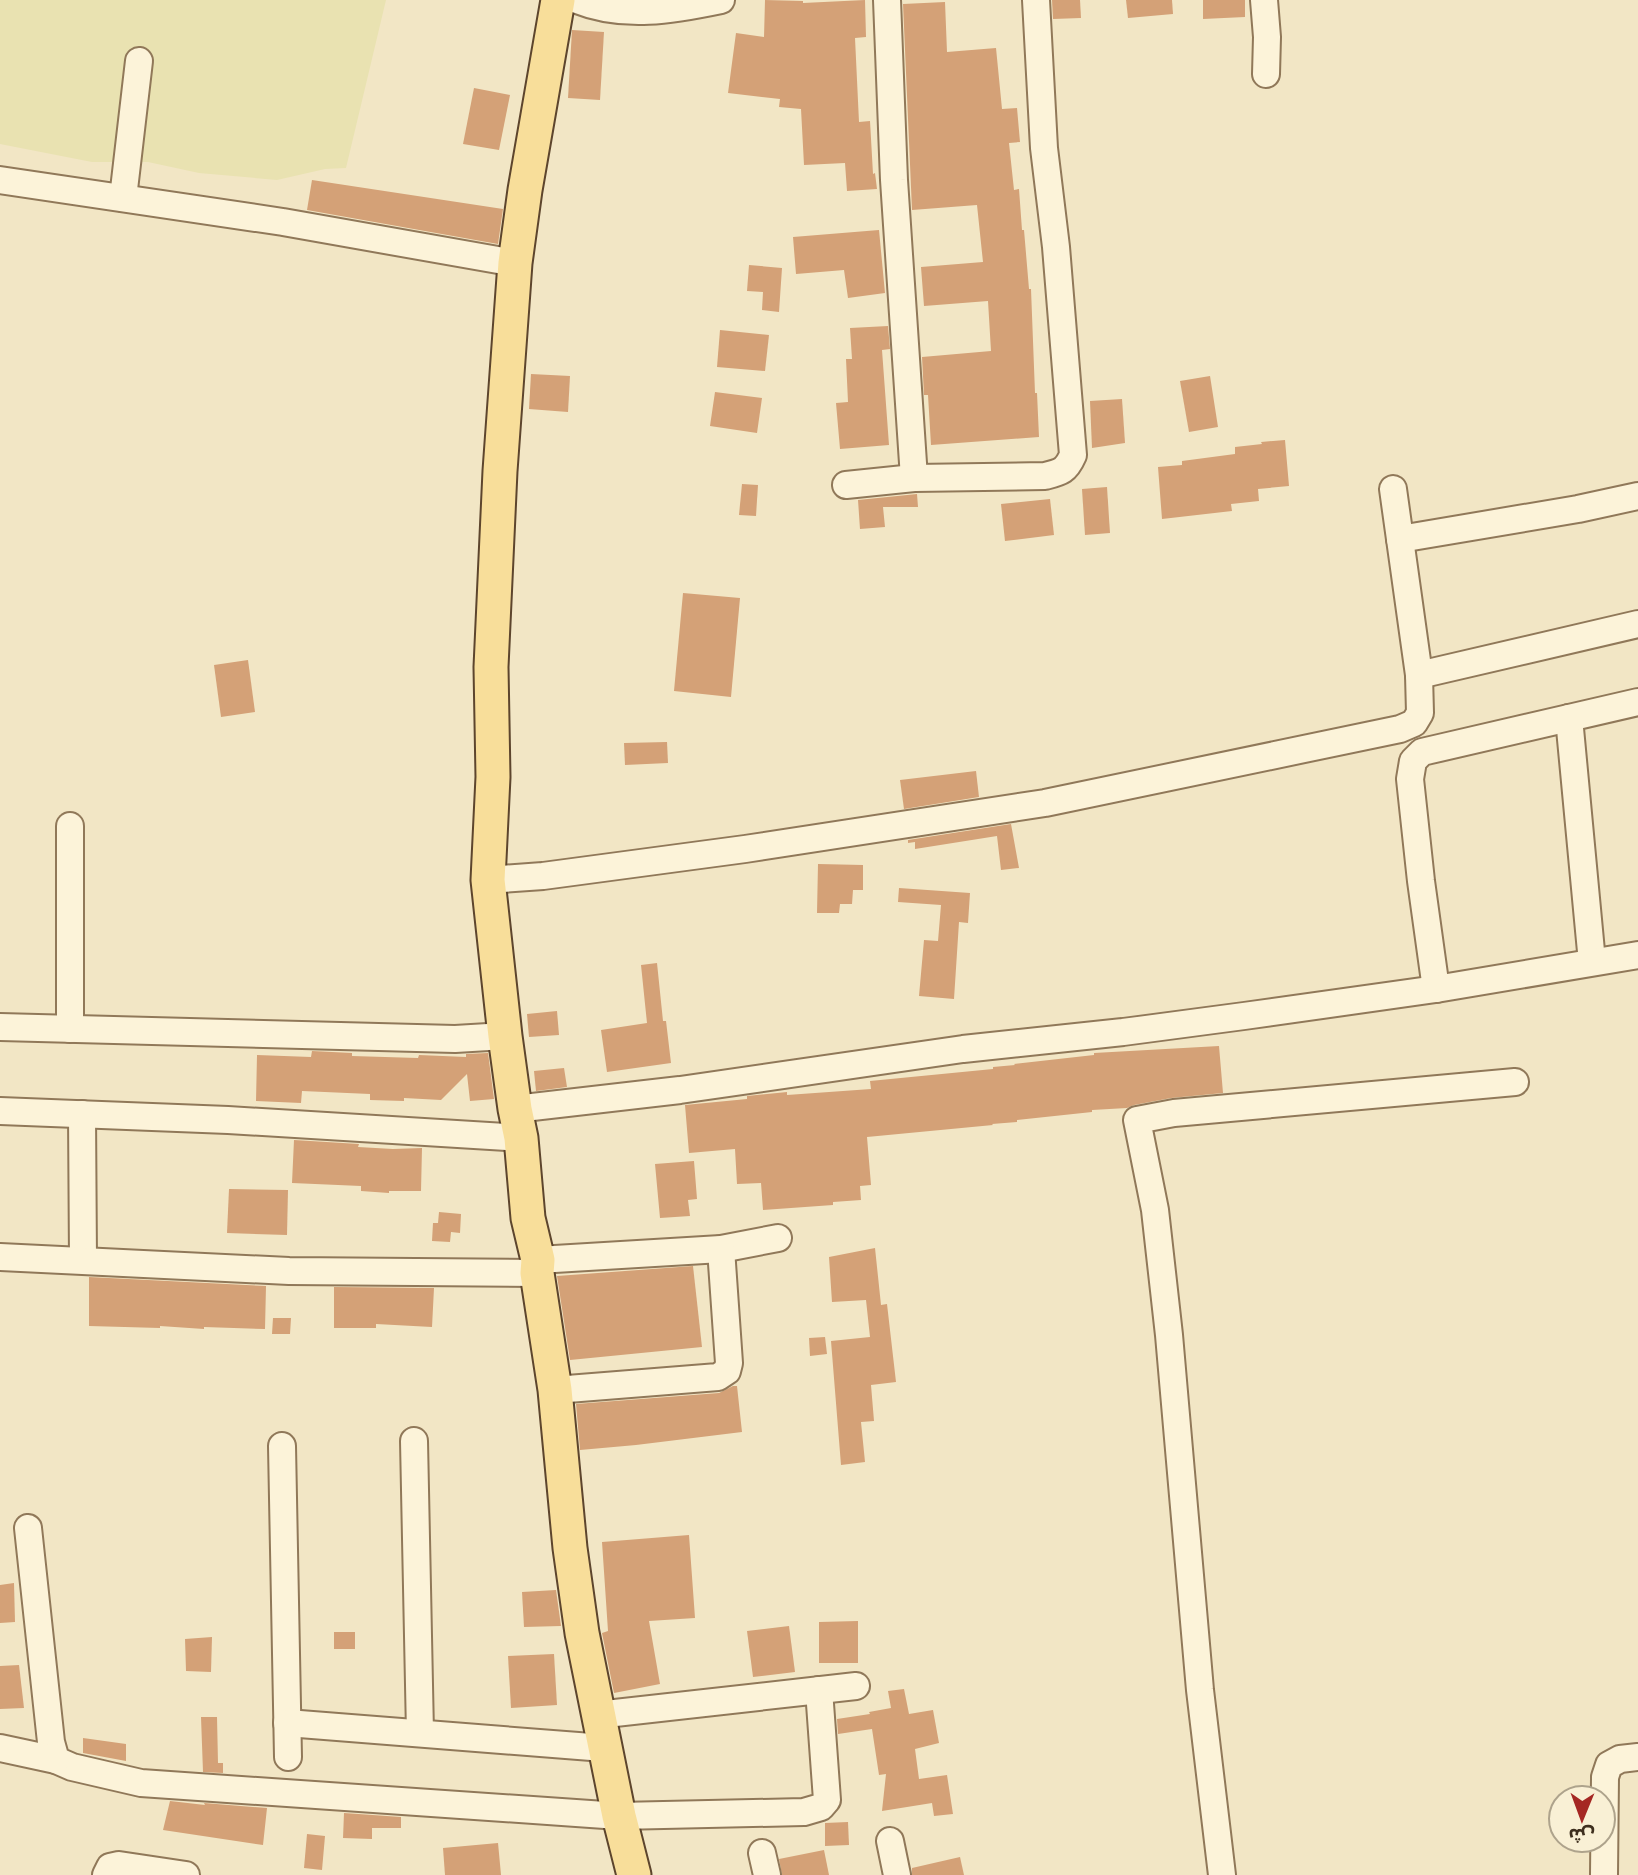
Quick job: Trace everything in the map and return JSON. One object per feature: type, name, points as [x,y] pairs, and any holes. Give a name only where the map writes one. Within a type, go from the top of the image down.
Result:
[{"type":"main road","points":[[558,0],[515,263],[500,471],[491,667],[493,777],[488,880],[528,1218],[555,1390],[570,1548],[582,1633],[604,1748],[634,1875]]},
{"type":"street","points":[[577,0],[615,11],[642,12],[721,0]]},
{"type":"street","points":[[887,0],[894,180],[914,478]]},
{"type":"street","points":[[846,485],[914,478],[1045,476],[1059,472],[1069,465],[1073,455],[1056,247],[1044,148],[1035,0]]},
{"type":"street","points":[[1264,0],[1266,74]]},
{"type":"street","points":[[123,198],[139,61]]},
{"type":"street","points":[[0,180],[283,222],[515,263]]},
{"type":"street","points":[[488,880],[543,876],[745,849],[1045,803],[1400,729],[1414,723],[1420,713],[1419,675],[1393,489]]},
{"type":"street","points":[[1400,539],[1638,496]]},
{"type":"street","points":[[1419,675],[1638,624]]},
{"type":"street","points":[[1436,989],[1410,779],[1413,761],[1422,752],[1638,702]]},
{"type":"street","points":[[1569,718],[1592,962]]},
{"type":"street","points":[[70,826],[70,1029]]},
{"type":"street","points":[[0,1111],[228,1119],[518,1124],[680,1090],[924,1055],[1123,1032],[1436,989],[1638,955]]},
{"type":"street","points":[[0,1027],[455,1039],[505,1036]]},
{"type":"street","points":[[1222,1875],[1200,1690],[1169,1335],[1155,1210],[1137,1120],[1174,1113],[1515,1082]]},
{"type":"street","points":[[82,1114],[83,1260]]},
{"type":"street","points":[[0,1257],[289,1271],[537,1267],[721,1249],[779,1238]]},
{"type":"street","points":[[555,1390],[718,1377],[727,1371],[729,1363],[721,1249]]},
{"type":"street","points":[[414,1441],[420,1733]]},
{"type":"street","points":[[282,1446],[288,1757]]},
{"type":"street","points":[[28,1528],[51,1742],[56,1760]]},
{"type":"street","points":[[597,1715],[856,1686]]},
{"type":"street","points":[[0,1748],[141,1783],[619,1816],[804,1812],[821,1807],[827,1800],[819,1690]]},
{"type":"street","points":[[287,1723],[604,1748]]},
{"type":"street","points":[[1604,1875],[1605,1777],[1609,1765],[1620,1759],[1638,1757]]},
{"type":"street","points":[[890,1841],[897,1875]]},
{"type":"street","points":[[106,1875],[110,1867],[118,1865],[186,1875]]},
{"type":"shaded area","points":[[0,0],[386,0],[346,168],[325,169],[277,180],[199,173],[148,162],[92,162],[0,144]]},
{"type":"building","points":[[765,0],[803,3],[865,0],[866,37],[855,38],[859,122],[870,121],[873,174],[875,173],[877,189],[847,191],[845,163],[804,165],[801,109],[779,107],[780,99],[728,93],[736,33],[764,37]]},
{"type":"building","points":[[1052,0],[1080,0],[1081,18],[1053,19]]},
{"type":"building","points":[[1126,0],[1172,0],[1173,14],[1128,18]]},
{"type":"building","points":[[1203,0],[1245,0],[1245,17],[1203,19]]},
{"type":"building","points":[[945,2],[947,52],[996,48],[1002,109],[1017,108],[1020,142],[1009,143],[1014,190],[1019,189],[1031,289],[1039,437],[931,445],[928,395],[924,395],[922,357],[991,351],[988,301],[924,306],[921,267],[983,262],[977,205],[912,210],[903,4]]},
{"type":"building","points":[[572,30],[604,32],[600,100],[568,98]]},
{"type":"building","points":[[474,88],[510,95],[499,150],[463,144]]},
{"type":"building","points":[[312,180],[503,209],[498,244],[307,210]]},
{"type":"building","points":[[879,230],[885,293],[848,298],[844,270],[796,274],[793,237]]},
{"type":"building","points":[[749,265],[782,268],[779,312],[762,310],[763,292],[747,291]]},
{"type":"building","points":[[888,326],[890,349],[882,350],[889,445],[840,449],[836,403],[848,402],[846,359],[852,359],[850,328]]},
{"type":"building","points":[[720,330],[769,335],[765,371],[717,367]]},
{"type":"building","points":[[531,374],[570,376],[568,412],[529,409]]},
{"type":"building","points":[[1210,376],[1218,427],[1189,432],[1180,381]]},
{"type":"building","points":[[715,392],[762,398],[757,433],[710,426]]},
{"type":"building","points":[[1122,399],[1125,443],[1092,448],[1090,401]]},
{"type":"building","points":[[1285,440],[1289,486],[1258,489],[1259,501],[1231,504],[1232,511],[1162,519],[1158,467],[1235,454],[1235,447]]},
{"type":"building","points":[[742,484],[758,485],[756,516],[739,515]]},
{"type":"building","points":[[1107,487],[1110,533],[1085,535],[1082,489]]},
{"type":"building","points":[[917,494],[918,507],[883,507],[885,527],[860,529],[858,500]]},
{"type":"building","points":[[1050,499],[1054,535],[1005,541],[1001,504]]},
{"type":"building","points":[[683,593],[740,598],[731,697],[674,691]]},
{"type":"building","points":[[248,660],[255,712],[221,717],[214,665]]},
{"type":"building","points":[[667,742],[668,763],[625,765],[624,743]]},
{"type":"building","points":[[976,771],[979,797],[904,809],[900,780]]},
{"type":"building","points":[[1011,824],[1019,868],[1001,870],[997,836],[915,849],[915,842],[908,843],[908,840]]},
{"type":"building","points":[[818,864],[863,865],[863,890],[853,890],[852,904],[840,904],[839,913],[817,913]]},
{"type":"building","points":[[899,888],[970,893],[968,923],[959,922],[954,999],[919,996],[924,940],[938,941],[941,905],[898,902]]},
{"type":"building","points":[[657,963],[671,1063],[607,1072],[601,1030],[647,1023],[641,965]]},
{"type":"building","points":[[557,1011],[559,1035],[529,1037],[527,1014]]},
{"type":"building","points":[[1219,1046],[1223,1093],[1171,1098],[1127,1108],[1092,1110],[993,1125],[867,1137],[871,1185],[860,1186],[861,1200],[833,1202],[833,1205],[763,1210],[761,1183],[737,1184],[735,1149],[689,1153],[685,1105],[787,1092],[787,1095],[871,1089],[870,1081],[993,1069],[1094,1053]]},
{"type":"building","points":[[312,1051],[352,1053],[352,1056],[418,1058],[419,1055],[466,1057],[466,1054],[488,1053],[494,1099],[470,1101],[467,1074],[441,1100],[370,1100],[370,1094],[302,1091],[301,1103],[256,1101],[257,1055],[311,1057]]},
{"type":"building","points":[[564,1068],[567,1087],[536,1091],[534,1071]]},
{"type":"building","points":[[294,1140],[359,1144],[358,1147],[422,1148],[421,1191],[389,1193],[361,1191],[361,1186],[292,1183]]},
{"type":"building","points":[[694,1161],[697,1199],[688,1200],[690,1216],[660,1218],[655,1164]]},
{"type":"building","points":[[229,1189],[288,1190],[287,1235],[227,1233]]},
{"type":"building","points":[[439,1212],[461,1214],[460,1233],[451,1232],[450,1242],[432,1241],[433,1223],[438,1223]]},
{"type":"building","points":[[875,1248],[881,1305],[887,1304],[896,1382],[871,1385],[874,1421],[861,1422],[865,1462],[841,1465],[831,1341],[870,1337],[866,1300],[832,1302],[829,1257]]},
{"type":"building","points":[[693,1266],[702,1347],[570,1360],[557,1276]]},
{"type":"building","points":[[89,1277],[266,1286],[265,1329],[89,1326]]},
{"type":"building","points":[[334,1287],[434,1288],[432,1327],[376,1324],[376,1328],[334,1328]]},
{"type":"building","points":[[273,1318],[291,1318],[290,1334],[272,1334]]},
{"type":"building","points":[[825,1337],[827,1354],[810,1356],[809,1338]]},
{"type":"building","points":[[737,1386],[742,1432],[580,1450],[576,1404],[719,1393]]},
{"type":"building","points":[[689,1535],[695,1618],[649,1621],[660,1684],[614,1693],[602,1633],[608,1631],[602,1542]]},
{"type":"building","points":[[14,1583],[15,1622],[0,1623],[0,1585]]},
{"type":"building","points":[[556,1590],[561,1626],[524,1627],[522,1592]]},
{"type":"building","points":[[858,1621],[858,1663],[819,1663],[819,1622]]},
{"type":"building","points":[[789,1626],[795,1672],[753,1677],[747,1631]]},
{"type":"building","points":[[334,1632],[355,1632],[355,1649],[334,1649]]},
{"type":"building","points":[[212,1637],[211,1672],[186,1671],[185,1639]]},
{"type":"building","points":[[554,1654],[557,1705],[511,1708],[508,1656]]},
{"type":"building","points":[[19,1665],[24,1708],[0,1709],[0,1666]]},
{"type":"building","points":[[904,1689],[909,1714],[933,1710],[939,1743],[915,1749],[919,1779],[947,1775],[953,1814],[934,1816],[932,1803],[882,1811],[886,1774],[879,1775],[872,1729],[838,1734],[837,1719],[891,1708],[888,1691]]},
{"type":"building","points":[[201,1717],[217,1717],[218,1763],[223,1763],[223,1773],[203,1772]]},
{"type":"building","points":[[83,1738],[126,1744],[126,1761],[83,1753]]},
{"type":"building","points":[[170,1801],[267,1808],[263,1845],[163,1830]]},
{"type":"building","points":[[344,1813],[401,1817],[401,1828],[372,1828],[372,1839],[343,1838]]},
{"type":"building","points":[[848,1822],[849,1845],[825,1846],[825,1823]]},
{"type":"building","points":[[307,1834],[325,1836],[322,1870],[304,1868]]},
{"type":"building","points":[[498,1843],[501,1875],[445,1875],[443,1848]]},
{"type":"building","points":[[824,1850],[829,1875],[782,1875],[779,1859]]},
{"type":"building","points":[[960,1857],[964,1875],[912,1875],[912,1868]]}]
